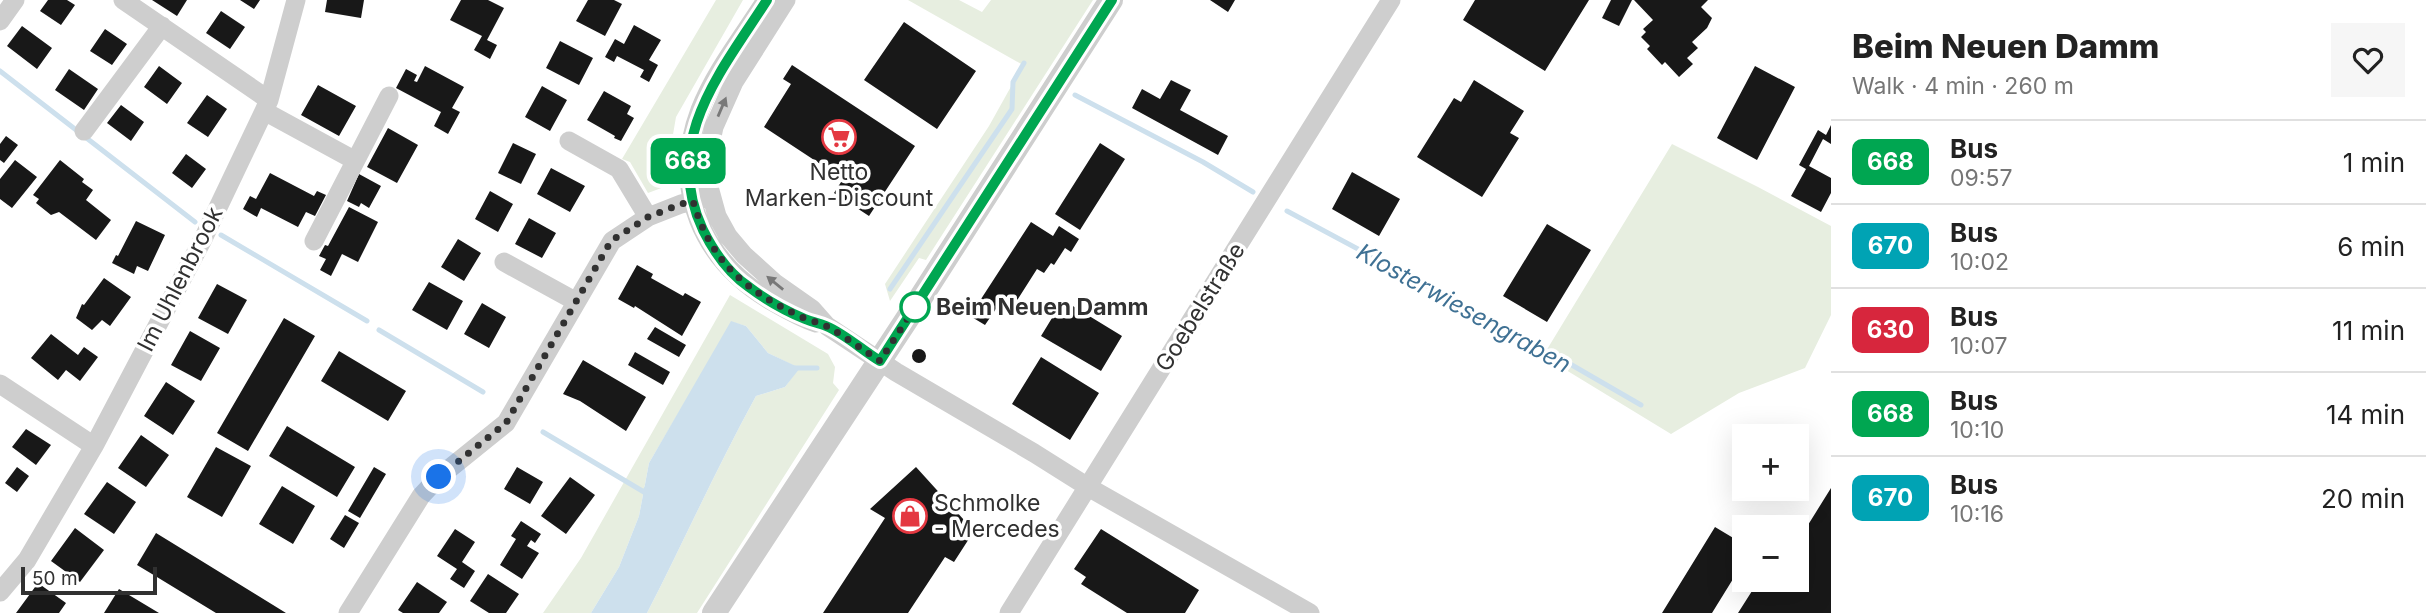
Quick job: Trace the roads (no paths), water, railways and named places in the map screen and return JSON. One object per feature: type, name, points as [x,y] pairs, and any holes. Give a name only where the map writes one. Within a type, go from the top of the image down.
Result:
[{"type":"street","points":[[0,21],[15,0]]},
{"type":"street","points":[[123,0],[267,105],[354,160]]},
{"type":"street","name":"Im Uhlenbrook","points":[[0,592],[27,560],[94,446],[203,239],[267,105],[296,0]]},
{"type":"street","points":[[766,0],[721,70],[699,112],[688,152],[702,199],[744,256],[775,284],[812,309],[827,326],[880,361],[1088,487],[1310,613]]},
{"type":"street","points":[[702,199],[708,155],[717,120],[734,82],[786,0]]},
{"type":"street","points":[[713,613],[880,361],[1111,0]]},
{"type":"street","name":"Goebelstraße","points":[[1009,613],[1391,0]]},
{"type":"street","points":[[84,131],[162,26]]},
{"type":"street","points":[[314,241],[389,96]]},
{"type":"street","points":[[569,141],[619,169],[648,217]]},
{"type":"street","points":[[348,613],[421,496],[439,477],[506,423],[611,241],[648,217],[702,199]]},
{"type":"street","points":[[504,262],[575,301]]},
{"type":"street","points":[[0,384],[94,446]]},
{"type":"water","points":[[731,321],[746,326],[768,353],[800,368],[785,387],[756,396],[647,613],[591,613],[619,567],[639,516],[649,463]]},
{"type":"waterway","name":"Klosterwiesengraben","points":[[890,289],[1012,109],[1013,82],[1024,63]]},
{"type":"waterway","name":"Klosterwiesengraben","points":[[0,71],[195,222]]},
{"type":"waterway","name":"Klosterwiesengraben","points":[[1075,95],[1203,162],[1253,192]]},
{"type":"waterway","name":"Klosterwiesengraben","points":[[1287,211],[1539,346],[1641,405]]},
{"type":"waterway","name":"Klosterwiesengraben","points":[[221,235],[367,321]]},
{"type":"waterway","name":"Klosterwiesengraben","points":[[379,330],[483,392]]},
{"type":"waterway","name":"Klosterwiesengraben","points":[[794,368],[817,368]]},
{"type":"waterway","name":"Klosterwiesengraben","points":[[543,432],[644,492],[647,488]]},
{"type":"place","name":"Netto Marken-Discount","points":[[839,137]]},
{"type":"place","name":"Beim Neuen Damm","points":[[915,307]]},
{"type":"place","name":"Schmolke - Mercedes","points":[[910,516]]}]
